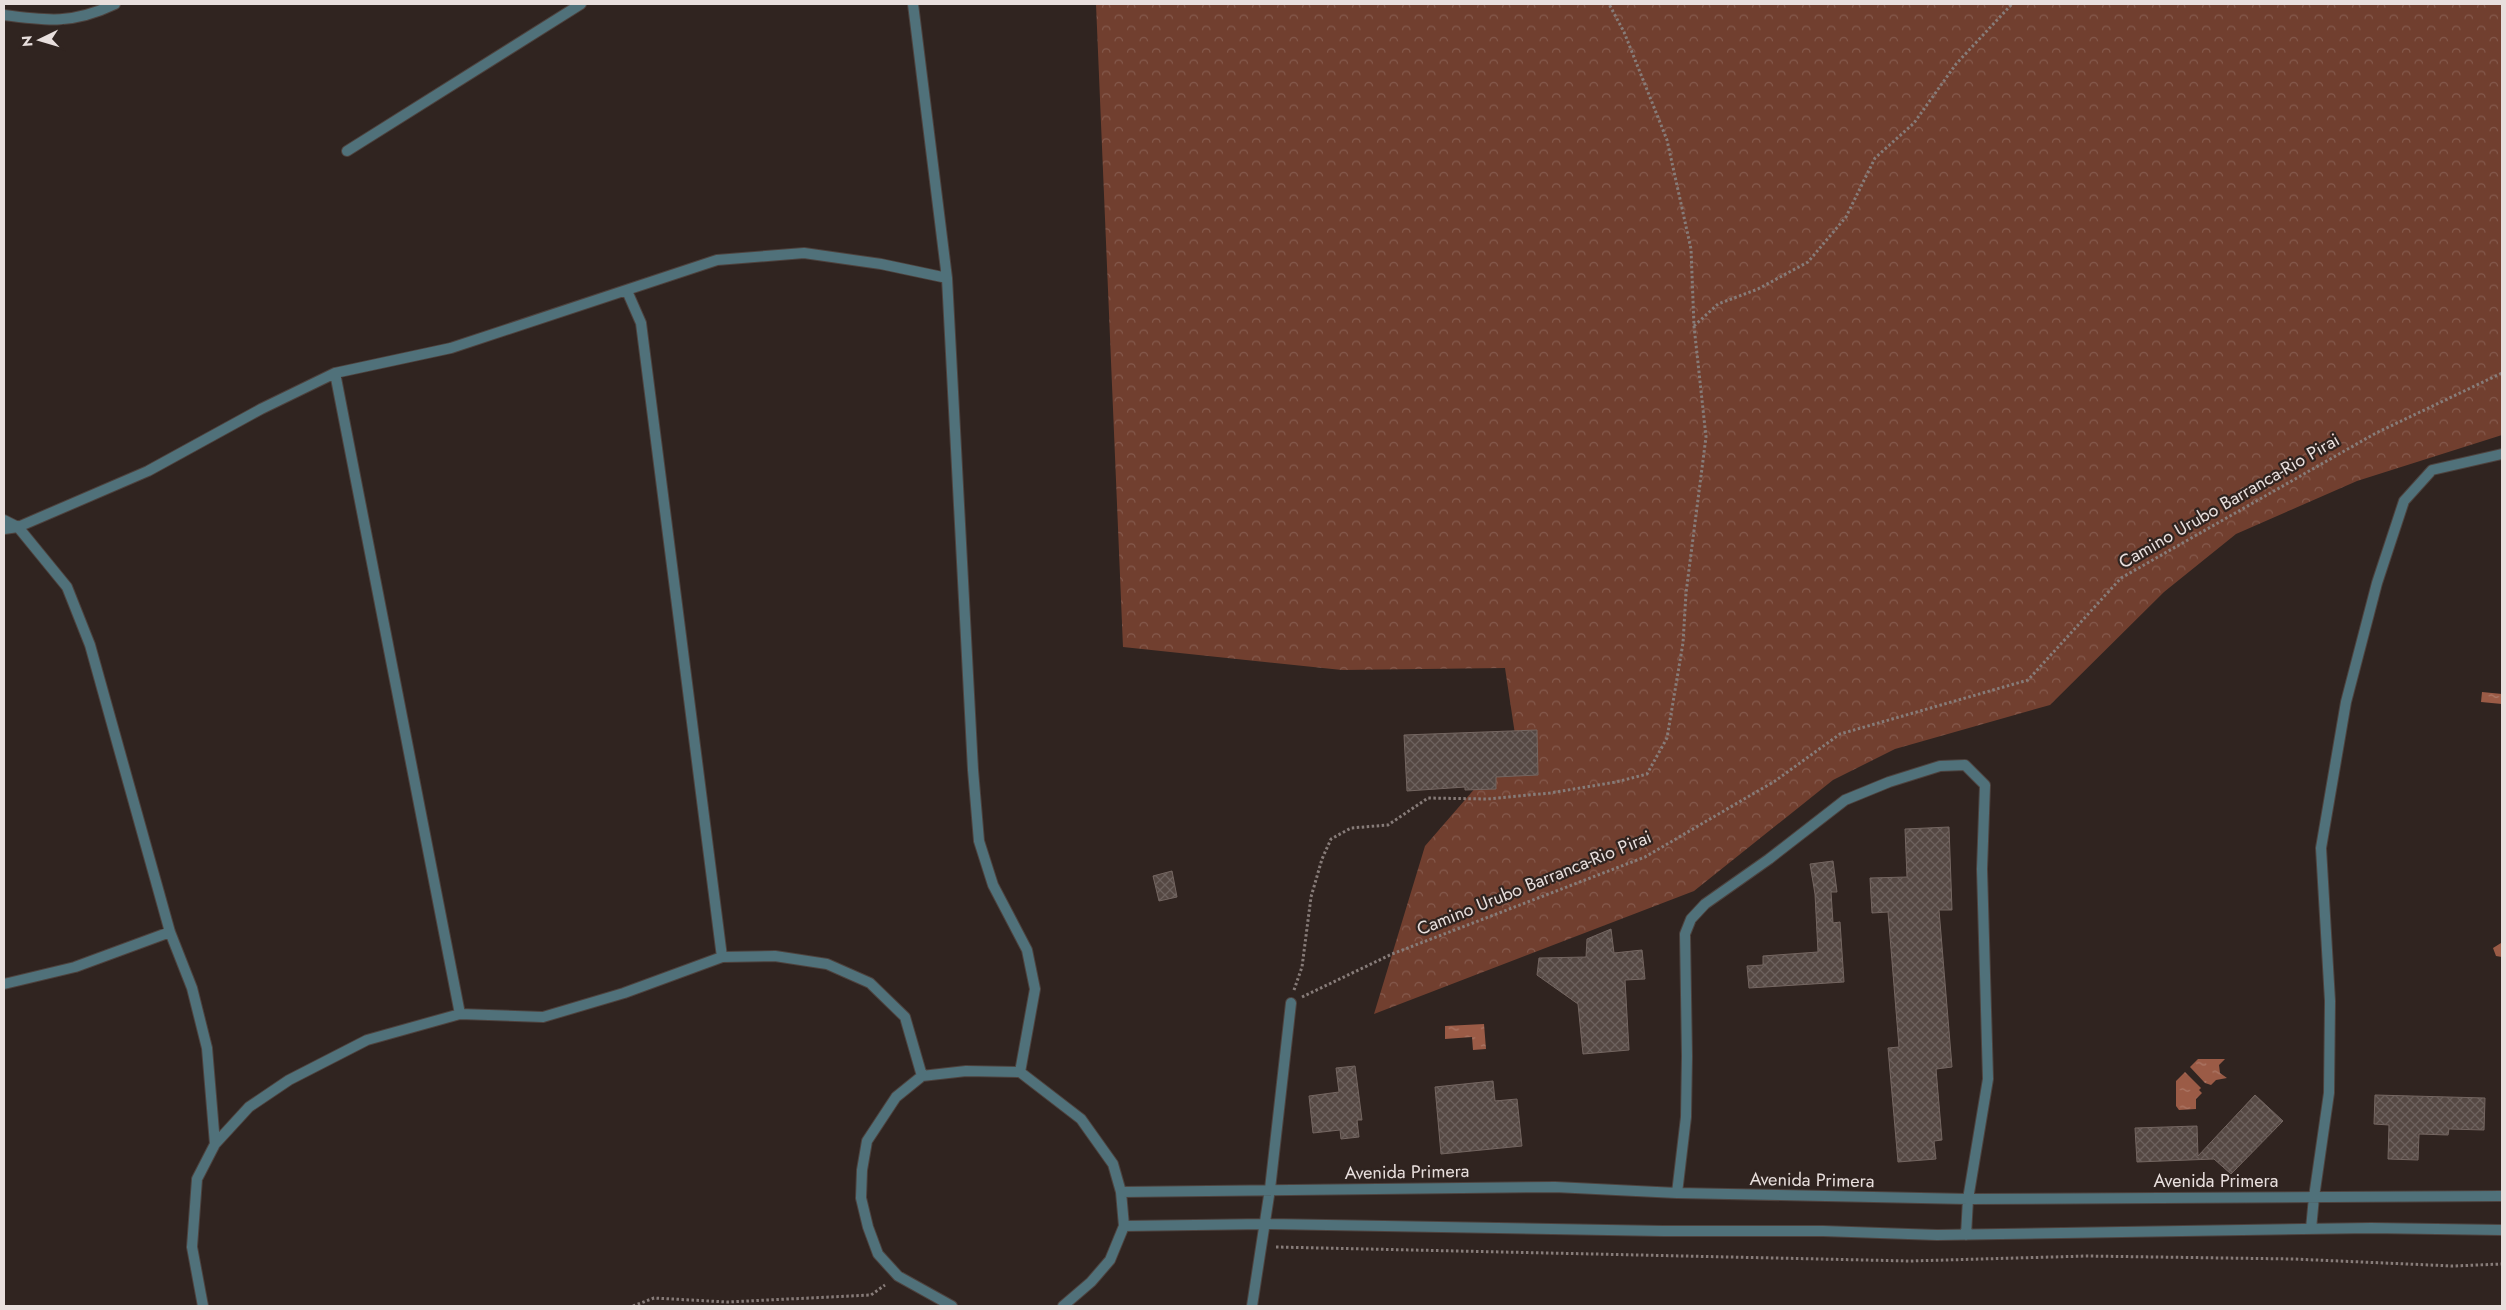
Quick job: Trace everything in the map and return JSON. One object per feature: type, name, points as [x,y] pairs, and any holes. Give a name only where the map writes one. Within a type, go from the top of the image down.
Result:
[{"type":"street","points":[[4,15],[50,21],[93,14],[115,4]]},
{"type":"street","points":[[347,151],[581,4]]},
{"type":"street","points":[[913,4],[947,278],[973,770],[979,841],[993,886],[1027,950],[1035,989],[1020,1072]]},
{"type":"street","points":[[4,529],[18,527],[148,471],[262,409],[335,373],[451,348],[717,260],[804,253],[881,264],[947,278]]},
{"type":"street","points":[[626,291],[641,323],[722,957]]},
{"type":"street","points":[[335,373],[460,1014]]},
{"type":"street","points":[[2311,1229],[2329,1093],[2330,1001],[2321,848],[2348,693],[2377,583],[2404,501],[2432,470],[2502,454]]},
{"type":"street","points":[[4,520],[18,527],[67,587],[90,645],[170,932],[192,988],[207,1048],[215,1144]]},
{"type":"street","points":[[1677,1193],[1686,1117],[1685,934],[1691,919],[1705,904],[1769,859],[1845,800],[1890,782],[1940,766],[1965,765],[1985,785],[1982,869],[1988,1079],[1968,1199],[1966,1235]]},
{"type":"street","points":[[4,984],[75,967],[170,932]]},
{"type":"street","points":[[203,1306],[192,1247],[197,1179],[215,1144],[249,1107],[289,1080],[367,1040],[460,1014],[543,1017],[624,993],[722,957],[775,956],[827,964],[870,983],[905,1017],[922,1076]]},
{"type":"street","points":[[1252,1306],[1270,1189],[1290,1003]]},
{"type":"street","points":[[952,1306],[898,1276],[878,1254],[868,1227],[861,1198],[862,1170],[867,1141],[896,1097],[922,1076],[966,1071],[1020,1072],[1081,1118],[1114,1164],[1121,1192],[1124,1226],[1110,1260],[1091,1282],[1063,1306]]},
{"type":"street","name":"Avenida Primera","points":[[1121,1192],[1555,1187],[1677,1193],[1968,1199],[2502,1196]]},
{"type":"street","points":[[1124,1226],[1265,1224],[1966,1235],[2311,1229],[2502,1230]]},
{"type":"path","points":[[1290,1003],[1302,968],[1311,897],[1322,859],[1331,839],[1351,828],[1388,825],[1428,798],[1486,799],[1550,793],[1616,782],[1647,774],[1666,738],[1683,643],[1686,593],[1706,437],[1694,326],[1691,249],[1667,140],[1624,32],[1609,4]]},
{"type":"path","points":[[1694,326],[1718,304],[1758,289],[1808,262],[1846,217],[1875,158],[1914,123],[1956,64],[2012,4]]},
{"type":"path","name":"Camino Urubo Barranca-Rio Pirai","points":[[1290,1003],[1392,954],[1645,857],[1775,781],[1840,734],[2028,680],[2121,578],[2376,433],[2502,373]]},
{"type":"path","points":[[1261,1247],[1314,1246],[1910,1261],[2087,1256],[2293,1259],[2453,1266],[2502,1264]]},
{"type":"path","points":[[633,1306],[654,1298],[727,1302],[871,1295],[898,1276]]},
{"type":"green space","points":[[1096,4],[2502,4],[2502,435],[2357,481],[2236,534],[2164,592],[2050,705],[1895,749],[1833,780],[1694,891],[1374,1014],[1425,846],[1516,741],[1505,668],[1342,670],[1123,647]]},
{"type":"water","points":[[2482,692],[2502,694],[2502,704],[2481,702]]},
{"type":"water","points":[[2502,932],[2502,957],[2496,956],[2493,948],[2501,943]]},
{"type":"water","points":[[1484,1024],[1486,1049],[1473,1050],[1472,1037],[1445,1039],[1445,1026]]},
{"type":"water","points":[[2198,1059],[2225,1059],[2219,1065],[2220,1073],[2227,1078],[2216,1080],[2211,1085],[2205,1083],[2190,1067]]},
{"type":"water","points":[[2185,1072],[2201,1088],[2199,1090],[2202,1093],[2196,1099],[2196,1109],[2179,1110],[2176,1106],[2176,1081]]},
{"type":"building","points":[[1537,730],[1538,775],[1496,777],[1496,789],[1465,790],[1465,787],[1407,791],[1404,735]]},
{"type":"building","points":[[1949,827],[1952,910],[1939,910],[1952,1067],[1936,1069],[1942,1140],[1934,1141],[1936,1159],[1898,1162],[1888,1048],[1899,1047],[1888,912],[1872,913],[1870,878],[1907,877],[1905,829]]},
{"type":"building","points":[[1833,861],[1837,892],[1831,892],[1833,923],[1840,922],[1844,982],[1749,988],[1747,966],[1763,965],[1763,956],[1818,952],[1815,894],[1810,864]]},
{"type":"building","points":[[1172,871],[1177,897],[1159,901],[1153,876]]},
{"type":"building","points":[[1611,929],[1614,953],[1642,950],[1645,979],[1625,980],[1629,1050],[1583,1054],[1578,1004],[1537,975],[1539,958],[1586,957],[1587,939]]},
{"type":"building","points":[[1355,1066],[1362,1120],[1357,1120],[1359,1137],[1341,1139],[1340,1130],[1313,1133],[1309,1096],[1339,1092],[1336,1068]]},
{"type":"building","points":[[1493,1081],[1495,1101],[1517,1099],[1522,1146],[1441,1154],[1435,1087]]},
{"type":"building","points":[[2255,1095],[2283,1121],[2231,1174],[2214,1159],[2137,1162],[2135,1128],[2197,1126],[2198,1156]]},
{"type":"building","points":[[2375,1095],[2485,1098],[2484,1130],[2449,1129],[2448,1135],[2419,1134],[2418,1160],[2388,1159],[2389,1125],[2374,1124]]}]
